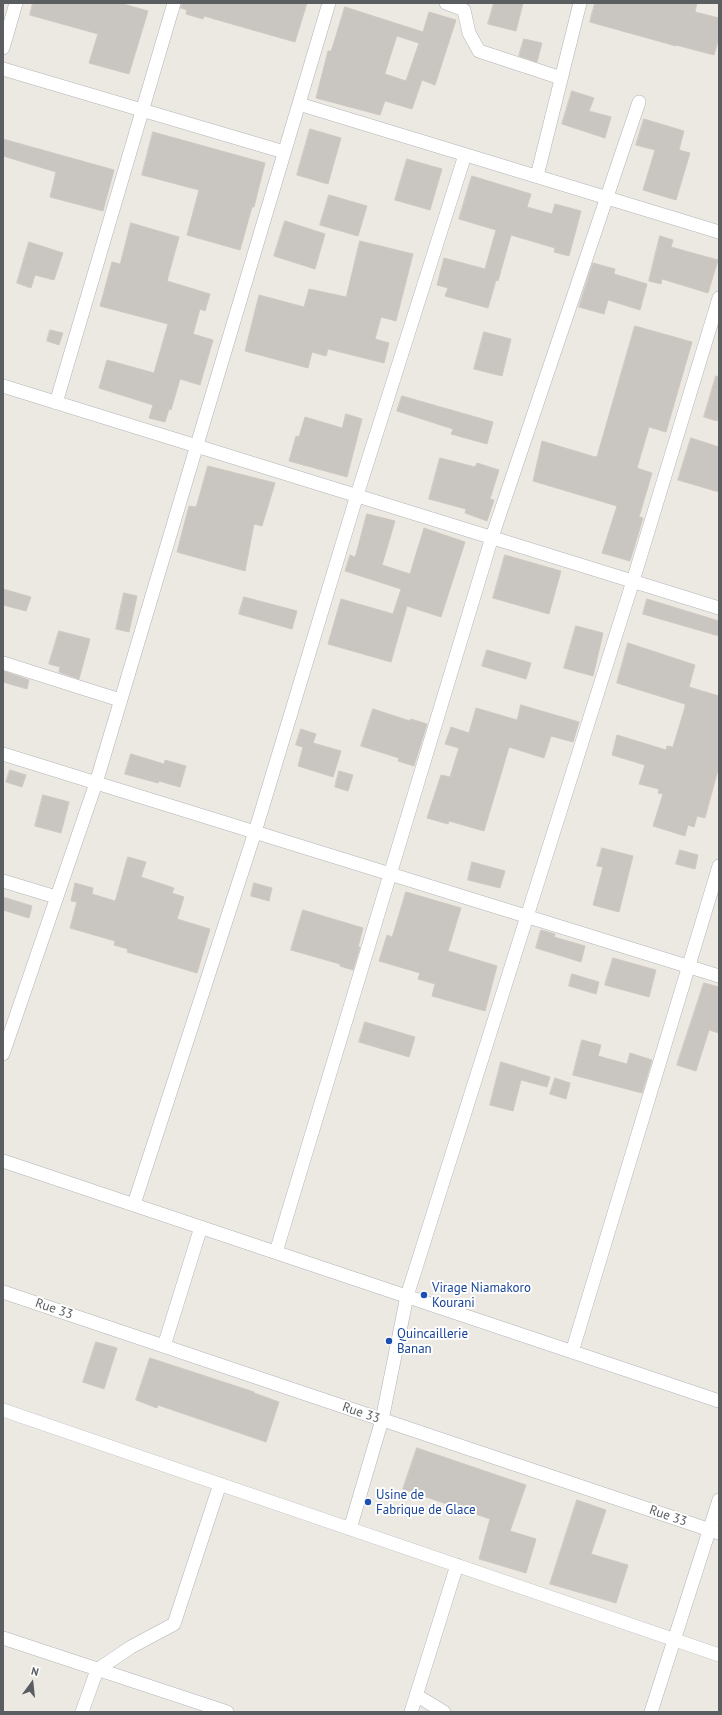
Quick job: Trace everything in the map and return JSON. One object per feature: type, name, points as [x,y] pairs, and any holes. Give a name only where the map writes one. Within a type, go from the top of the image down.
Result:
[{"type":"street","points":[[3,48],[16,3]]},
{"type":"street","points":[[56,402],[174,3]]},
{"type":"street","points":[[3,1054],[8,1021],[56,897],[96,783],[329,3]]},
{"type":"street","points":[[446,3],[465,6],[469,33],[479,51],[561,78]]},
{"type":"street","points":[[537,176],[580,3]]},
{"type":"street","points":[[3,69],[284,152]]},
{"type":"street","points":[[276,1252],[492,538],[639,102]]},
{"type":"street","points":[[299,104],[537,176],[606,199],[719,232]]},
{"type":"street","points":[[134,1204],[255,832],[356,495],[466,155]]},
{"type":"street","points":[[350,1529],[382,1420],[407,1296],[633,581],[719,298]]},
{"type":"street","points":[[3,386],[719,608]]},
{"type":"street","points":[[3,663],[120,700]]},
{"type":"street","points":[[3,754],[719,976]]},
{"type":"street","points":[[572,1352],[719,866]]},
{"type":"street","points":[[3,881],[56,897]]},
{"type":"street","points":[[3,1160],[719,1401]]},
{"type":"street","points":[[164,1346],[201,1227]]},
{"type":"street","name":"Rue 33","points":[[3,1292],[714,1531]]},
{"type":"street","points":[[3,1410],[719,1655]]},
{"type":"street","points":[[82,1712],[97,1670],[131,1647],[174,1624],[220,1484]]},
{"type":"street","points":[[651,1712],[714,1531],[719,1500]]},
{"type":"street","points":[[411,1712],[457,1565]]},
{"type":"street","points":[[3,1638],[227,1712]]},
{"type":"street","points":[[416,1695],[444,1712]]},
{"type":"building","points":[[33,3],[120,3],[148,11],[129,74],[89,63],[98,34],[30,15]]},
{"type":"building","points":[[182,3],[307,3],[295,42],[204,16],[203,19],[186,14],[187,10],[181,8]]},
{"type":"building","points":[[494,3],[523,3],[516,31],[488,24]]},
{"type":"building","points":[[595,3],[697,3],[695,12],[719,18],[719,37],[714,55],[590,22]]},
{"type":"building","points":[[345,7],[423,32],[429,12],[456,20],[435,85],[422,80],[412,109],[385,101],[380,115],[316,98],[328,51],[331,51]],"holes":[[[397,36],[419,43],[406,81],[385,74]]]},
{"type":"building","points":[[524,39],[542,43],[537,62],[519,56]]},
{"type":"building","points":[[572,91],[594,98],[589,111],[611,117],[605,138],[562,124]]},
{"type":"building","points":[[644,119],[684,131],[679,150],[690,153],[676,200],[643,190],[655,150],[636,145]]},
{"type":"building","points":[[310,129],[341,138],[328,184],[297,175]]},
{"type":"building","points":[[153,132],[265,163],[254,207],[252,207],[240,250],[187,235],[199,190],[142,175]]},
{"type":"building","points":[[3,139],[114,170],[103,211],[50,197],[56,172],[3,156]]},
{"type":"building","points":[[407,159],[442,169],[430,210],[395,200]]},
{"type":"building","points":[[472,176],[531,194],[527,207],[552,214],[555,204],[581,211],[569,256],[554,252],[555,248],[511,235],[498,281],[496,280],[488,308],[445,296],[448,288],[437,285],[444,258],[485,269],[496,230],[459,219]]},
{"type":"building","points":[[329,195],[367,206],[358,236],[320,225]]},
{"type":"building","points":[[285,221],[325,234],[315,269],[274,256]]},
{"type":"building","points":[[131,223],[179,237],[167,281],[210,294],[205,311],[200,309],[193,334],[213,340],[200,385],[180,379],[171,410],[169,409],[165,422],[149,418],[153,405],[99,388],[107,360],[154,373],[168,324],[100,306],[112,262],[120,264]]},
{"type":"building","points":[[660,236],[673,240],[671,247],[718,260],[708,293],[662,279],[661,284],[649,281]]},
{"type":"building","points":[[360,241],[413,254],[396,321],[381,317],[375,339],[389,343],[384,363],[328,349],[326,356],[312,352],[308,368],[245,351],[259,295],[304,307],[309,289],[346,297]]},
{"type":"building","points":[[29,242],[63,253],[54,280],[35,275],[31,288],[17,283]]},
{"type":"building","points":[[593,263],[615,269],[614,274],[647,284],[640,310],[608,300],[604,314],[579,307]]},
{"type":"building","points":[[635,326],[692,342],[666,432],[649,427],[637,468],[652,473],[639,517],[643,518],[630,561],[602,553],[617,506],[533,481],[542,441],[595,457],[597,456]]},
{"type":"building","points":[[50,330],[63,333],[59,345],[47,341]]},
{"type":"building","points":[[484,332],[511,339],[502,376],[474,369]]},
{"type":"building","points":[[716,376],[719,377],[719,413],[717,421],[704,417]]},
{"type":"building","points":[[402,396],[493,422],[487,444],[451,434],[453,429],[397,411]]},
{"type":"building","points":[[346,414],[362,419],[347,477],[289,461],[296,436],[299,437],[305,417],[342,428]]},
{"type":"building","points":[[691,438],[719,447],[719,492],[678,480]]},
{"type":"building","points":[[440,458],[475,467],[477,463],[499,470],[490,499],[494,500],[487,521],[465,513],[466,509],[429,499]]},
{"type":"building","points":[[208,466],[275,483],[262,526],[254,524],[245,571],[177,552],[189,506],[196,507]]},
{"type":"building","points":[[367,514],[395,521],[382,565],[410,574],[424,528],[465,542],[441,617],[407,606],[391,662],[328,644],[341,599],[393,614],[401,589],[345,571],[350,555],[355,557]]},
{"type":"building","points":[[505,555],[561,571],[549,614],[493,598]]},
{"type":"building","points":[[3,589],[31,597],[26,611],[3,605]]},
{"type":"building","points":[[124,593],[137,596],[129,632],[116,629]]},
{"type":"building","points":[[244,597],[297,611],[292,629],[239,614]]},
{"type":"building","points":[[647,599],[719,621],[719,636],[643,614]]},
{"type":"building","points":[[576,626],[603,633],[593,676],[564,668]]},
{"type":"building","points":[[59,631],[90,639],[79,679],[59,672],[60,667],[49,664]]},
{"type":"building","points":[[628,643],[695,665],[689,687],[719,696],[719,766],[705,818],[697,816],[694,827],[688,825],[685,836],[653,826],[663,794],[658,793],[659,789],[639,784],[645,765],[612,755],[617,735],[666,750],[667,746],[673,747],[685,707],[685,704],[617,683]]},
{"type":"building","points":[[487,650],[531,663],[526,679],[482,666]]},
{"type":"building","points":[[3,671],[29,680],[27,689],[3,682]]},
{"type":"building","points":[[521,705],[579,722],[573,742],[551,736],[544,758],[509,747],[484,831],[449,821],[448,824],[427,818],[441,775],[450,777],[459,748],[445,744],[451,727],[469,733],[476,708],[517,720]]},
{"type":"building","points":[[373,709],[410,721],[411,719],[427,724],[414,766],[398,761],[399,758],[361,746]]},
{"type":"building","points":[[301,729],[316,734],[313,743],[341,751],[333,777],[298,766],[303,747],[296,745]]},
{"type":"building","points":[[131,754],[164,764],[165,760],[186,766],[180,787],[125,774]]},
{"type":"building","points":[[10,770],[26,775],[22,787],[6,782]]},
{"type":"building","points":[[339,771],[353,775],[348,791],[335,787]]},
{"type":"building","points":[[43,795],[69,802],[61,833],[35,826]]},
{"type":"building","points":[[602,848],[633,856],[619,912],[593,905],[603,867],[597,866]]},
{"type":"building","points":[[680,850],[698,855],[695,869],[676,864]]},
{"type":"building","points":[[128,857],[146,862],[141,877],[174,888],[172,893],[184,897],[177,919],[210,929],[197,973],[127,952],[128,949],[114,945],[115,941],[70,928],[77,902],[71,901],[75,883],[93,888],[92,894],[115,901]]},
{"type":"building","points":[[472,862],[505,871],[500,888],[468,880]]},
{"type":"building","points":[[254,883],[272,888],[269,901],[251,896]]},
{"type":"building","points":[[406,892],[461,908],[448,951],[497,966],[485,1011],[432,996],[435,984],[418,979],[420,973],[379,961],[387,935],[392,937]]},
{"type":"building","points":[[3,897],[32,906],[29,918],[3,910]]},
{"type":"building","points":[[303,910],[363,928],[358,947],[360,947],[353,970],[340,966],[340,964],[291,950]]},
{"type":"building","points":[[541,930],[555,934],[554,937],[585,946],[581,962],[536,948]]},
{"type":"building","points":[[613,958],[656,970],[649,997],[605,985]]},
{"type":"building","points":[[572,974],[599,982],[596,994],[569,986]]},
{"type":"building","points":[[704,983],[719,987],[719,1033],[709,1030],[696,1071],[677,1065]]},
{"type":"building","points":[[365,1022],[415,1037],[409,1057],[359,1042]]},
{"type":"building","points":[[582,1040],[601,1045],[598,1056],[627,1064],[630,1053],[652,1060],[642,1093],[573,1075]]},
{"type":"building","points":[[501,1062],[550,1077],[547,1087],[521,1080],[513,1111],[490,1105]]},
{"type":"building","points":[[555,1078],[570,1083],[566,1099],[550,1094]]},
{"type":"building","points":[[96,1342],[117,1348],[104,1389],[83,1382]]},
{"type":"building","points":[[150,1358],[254,1392],[279,1402],[266,1442],[158,1405],[157,1408],[136,1400]]},
{"type":"building","points":[[417,1448],[526,1485],[510,1531],[536,1539],[526,1573],[479,1559],[490,1519],[403,1489]]},
{"type":"building","points":[[577,1500],[606,1510],[591,1554],[628,1565],[616,1603],[550,1584]]},
{"type":"place","name":"Virage Niamakoro Kourani","points":[[424,1295]]},
{"type":"place","name":"Quincaillerie Banan","points":[[389,1341]]},
{"type":"place","name":"Usine de Fabrique de Glace","points":[[368,1502]]}]
